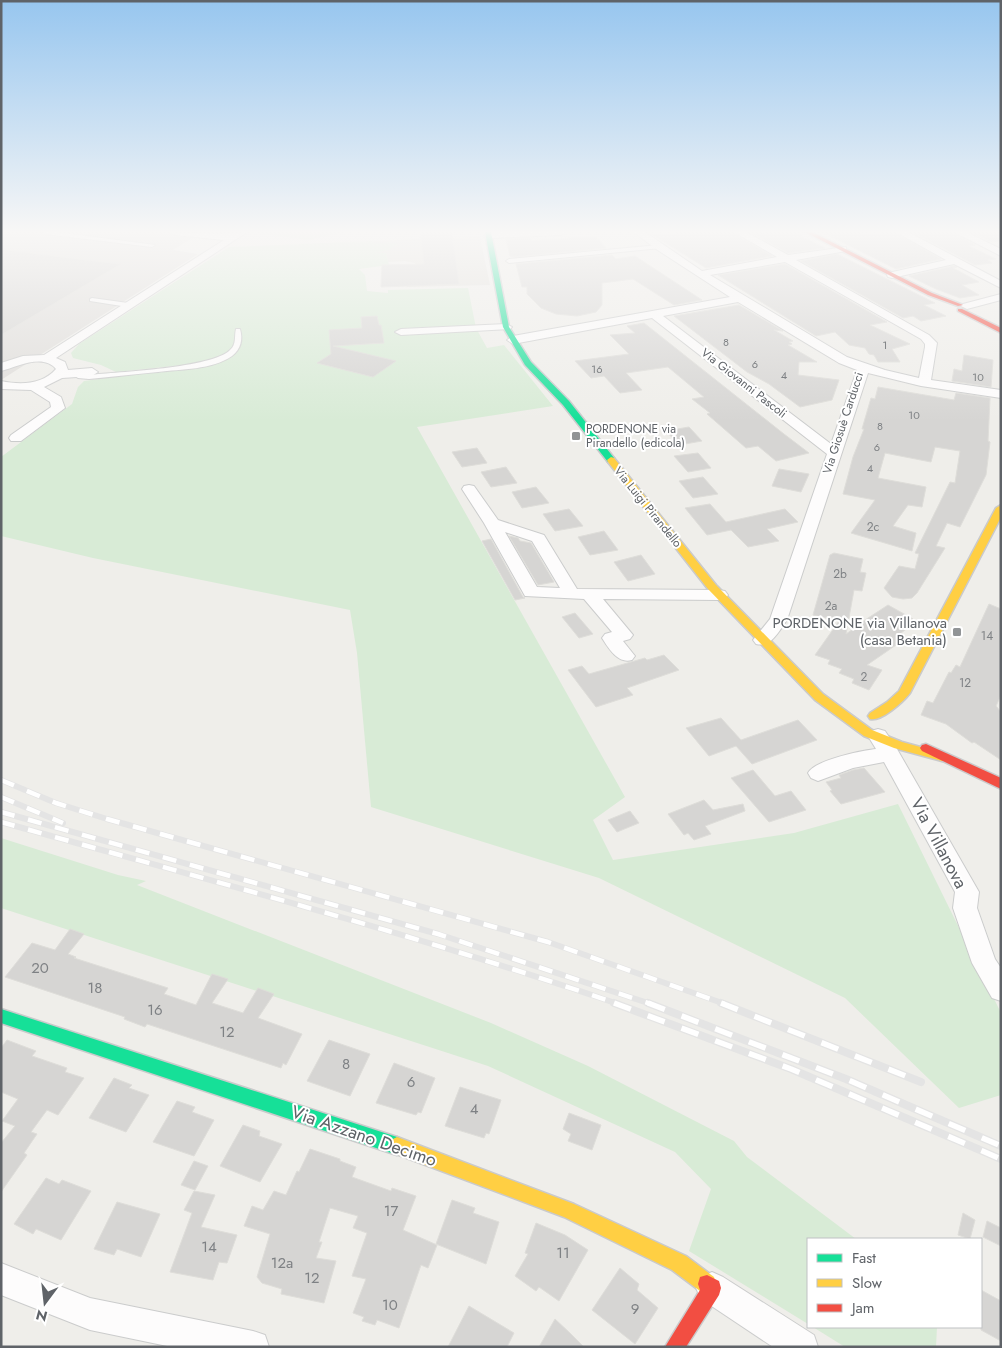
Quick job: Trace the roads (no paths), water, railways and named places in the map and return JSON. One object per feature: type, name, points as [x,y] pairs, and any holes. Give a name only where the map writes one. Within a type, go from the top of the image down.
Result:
[{"type":"street","points":[[1,367],[27,359],[48,358],[144,295]]},
{"type":"street","name":"Via Luigi Pirandello","points":[[500,295],[506,327],[528,363],[566,404],[719,595],[762,640],[786,662],[883,729],[898,745],[942,757]]},
{"type":"street","name":"Via Giosuè Carducci","points":[[735,295],[843,360],[863,369],[833,452],[778,620],[762,640]]},
{"type":"street","points":[[850,295],[931,342],[924,382]]},
{"type":"street","points":[[932,295],[962,307],[1001,331]]},
{"type":"street","points":[[962,307],[1001,297]]},
{"type":"street","points":[[513,340],[740,298]]},
{"type":"street","name":"Via Giovanni Pascoli","points":[[654,314],[833,452]]},
{"type":"street","points":[[402,332],[506,327]]},
{"type":"street","points":[[2,386],[33,386],[48,381],[59,374],[62,369],[61,365],[48,358]]},
{"type":"street","points":[[863,369],[924,382],[1001,394]]},
{"type":"street","points":[[59,374],[92,372]]},
{"type":"street","points":[[16,438],[58,408],[56,400],[33,386]]},
{"type":"street","points":[[469,489],[492,523],[531,592],[719,595]]},
{"type":"street","points":[[818,773],[856,759],[883,729],[904,693],[1001,508]]},
{"type":"street","points":[[492,523],[538,538],[581,594],[624,635],[611,638],[626,656]]},
{"type":"street","points":[[883,729],[891,705],[904,693]]},
{"type":"street","name":"Via Villanova","points":[[883,729],[966,892],[965,908],[984,963],[1001,990]]},
{"type":"street","name":"Via Luigi Pirandello","points":[[912,738],[942,757],[1001,784]]},
{"type":"street","name":"Via Azzano Decimo","points":[[1,1016],[429,1157],[568,1210],[679,1263],[712,1288],[802,1347]]},
{"type":"street","points":[[1,1279],[90,1314],[253,1347]]},
{"type":"street","points":[[675,1347],[712,1288]]},
{"type":"lane","points":[[92,300],[128,305]]},
{"type":"lane","points":[[73,373],[80,377],[89,377],[201,365],[218,360],[231,353],[237,347],[238,330]]},
{"type":"railway","points":[[1,780],[56,803],[107,819],[548,942],[725,1004]]},
{"type":"railway","points":[[1,797],[63,823]]},
{"type":"railway","points":[[1,812],[438,934],[648,1003]]},
{"type":"railway","points":[[1,822],[388,931],[542,978],[618,1004]]},
{"type":"railway","points":[[614,1003],[791,1069],[1001,1159]]},
{"type":"railway","points":[[648,1003],[846,1079],[1001,1146]]},
{"type":"railway","points":[[721,1003],[921,1082]]},
{"type":"place","name":"PORDENONE via Pirandello (edicola)","points":[[576,436]]},
{"type":"place","name":"PORDENONE via Villanova (casa Betania)","points":[[957,632]]}]
